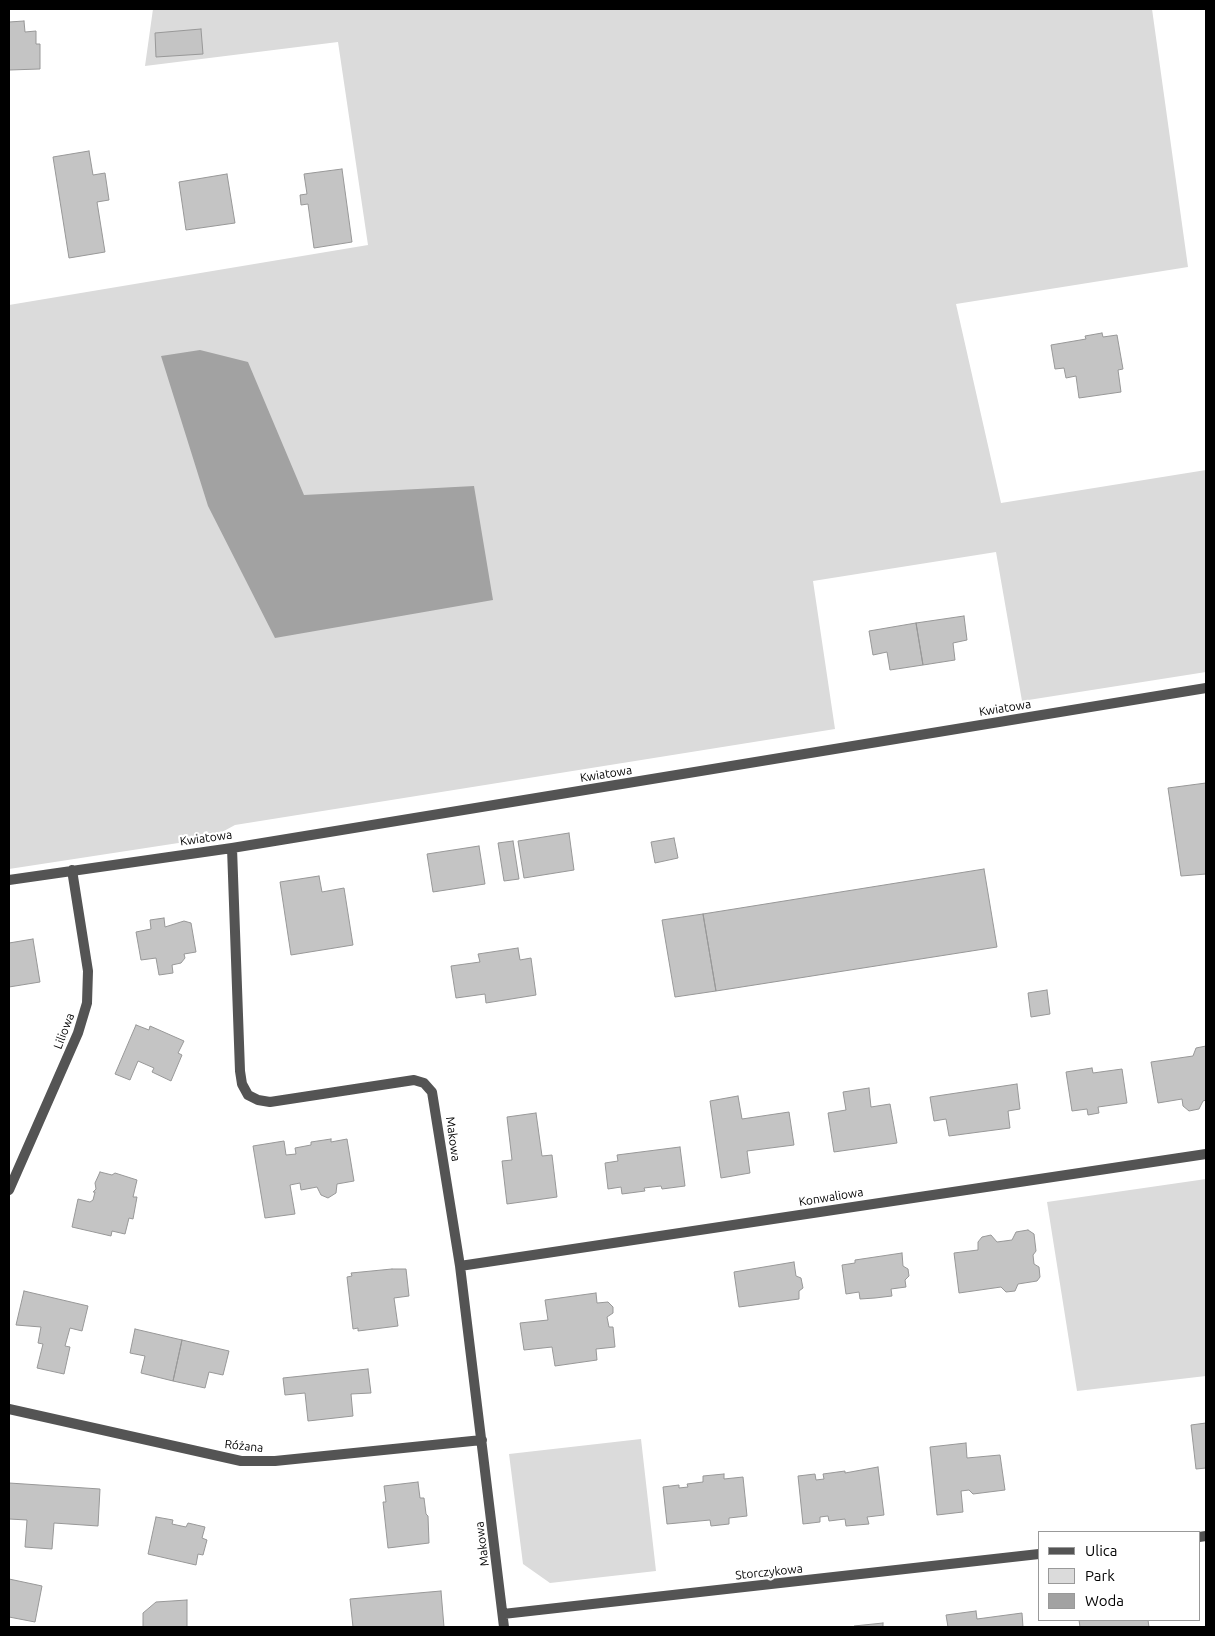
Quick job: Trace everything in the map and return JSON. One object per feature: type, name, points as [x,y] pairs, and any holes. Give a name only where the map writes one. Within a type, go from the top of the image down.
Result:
[{"type":"street","name":"Kwiatowa","points":[[9,880],[232,848],[1206,688]]},
{"type":"street","name":"Makowa","points":[[232,848],[242,1084],[248,1095],[258,1100],[270,1102],[414,1080],[424,1083],[432,1092],[435,1101],[460,1266],[504,1627]]},
{"type":"street","name":"Liliowa","points":[[9,1190],[78,1033],[87,1003],[88,971],[72,870]]},
{"type":"street","name":"Konwaliowa","points":[[460,1266],[1206,1154]]},
{"type":"street","name":"Różana","points":[[9,1410],[241,1461],[276,1461],[482,1440]]},
{"type":"street","name":"Storczykowa","points":[[503,1614],[1038,1554]]},
{"type":"green space","points":[[153,9],[1152,9],[1188,267],[956,304],[1001,503],[1206,470],[1206,672],[1022,701],[996,552],[813,581],[835,729],[235,825],[211,838],[9,869],[9,305],[368,245],[338,42],[145,66]]},
{"type":"green space","points":[[1206,1179],[1206,1376],[1077,1391],[1047,1202]]},
{"type":"green space","points":[[641,1439],[656,1571],[550,1583],[523,1564],[509,1454]]},
{"type":"water","points":[[200,350],[248,362],[304,495],[474,486],[493,600],[275,638],[208,506],[161,356]]},
{"type":"building","points":[[24,21],[25,32],[36,31],[36,44],[40,44],[40,69],[9,70],[9,22]]},
{"type":"building","points":[[201,29],[203,54],[156,57],[155,33]]},
{"type":"building","points":[[89,151],[93,175],[105,173],[109,200],[97,202],[105,252],[69,258],[53,157]]},
{"type":"building","points":[[342,169],[352,242],[314,248],[308,204],[301,205],[300,195],[307,194],[304,174]]},
{"type":"building","points":[[227,174],[235,223],[186,230],[179,182]]},
{"type":"building","points":[[1102,333],[1103,337],[1117,335],[1123,369],[1118,370],[1121,392],[1079,398],[1076,376],[1066,378],[1064,368],[1055,369],[1051,345],[1086,339],[1085,336]]},
{"type":"building","points":[[964,616],[967,640],[953,643],[955,660],[923,665],[916,623]]},
{"type":"building","points":[[916,623],[923,665],[890,670],[887,652],[873,655],[869,631]]},
{"type":"building","points":[[1206,783],[1206,874],[1181,876],[1168,788]]},
{"type":"building","points":[[569,833],[574,870],[524,878],[518,841]]},
{"type":"building","points":[[674,838],[678,858],[655,863],[651,842]]},
{"type":"building","points":[[513,841],[519,879],[504,881],[498,843]]},
{"type":"building","points":[[479,846],[485,884],[433,892],[427,854]]},
{"type":"building","points":[[984,869],[997,947],[716,991],[703,914]]},
{"type":"building","points":[[319,876],[322,892],[344,888],[353,945],[291,955],[280,882]]},
{"type":"building","points":[[703,914],[716,991],[675,997],[662,920]]},
{"type":"building","points":[[164,918],[165,927],[184,921],[191,923],[196,952],[184,954],[185,958],[181,963],[172,965],[173,973],[159,975],[156,958],[141,960],[136,932],[151,929],[150,920]]},
{"type":"building","points":[[33,939],[40,982],[9,987],[9,943]]},
{"type":"building","points":[[518,948],[520,960],[531,958],[536,995],[486,1003],[485,994],[456,998],[451,966],[480,962],[478,954]]},
{"type":"building","points":[[1047,990],[1050,1014],[1031,1017],[1028,993]]},
{"type":"building","points":[[136,1025],[149,1030],[150,1026],[184,1041],[178,1053],[182,1055],[171,1081],[152,1072],[154,1068],[138,1061],[130,1080],[115,1074]]},
{"type":"building","points":[[1206,1046],[1206,1100],[1203,1101],[1199,1109],[1189,1111],[1183,1106],[1182,1099],[1158,1103],[1151,1062],[1193,1056],[1196,1048]]},
{"type":"building","points":[[1092,1068],[1093,1073],[1122,1069],[1127,1103],[1098,1107],[1099,1113],[1088,1115],[1087,1109],[1072,1111],[1066,1072]]},
{"type":"building","points":[[1017,1084],[1020,1109],[1008,1111],[1010,1128],[949,1136],[946,1119],[934,1121],[930,1097]]},
{"type":"building","points":[[869,1088],[871,1107],[890,1104],[897,1143],[834,1152],[828,1113],[846,1110],[843,1092]]},
{"type":"building","points":[[738,1096],[742,1119],[789,1112],[794,1145],[747,1151],[750,1173],[721,1178],[710,1101]]},
{"type":"building","points":[[536,1113],[542,1156],[552,1155],[557,1197],[507,1204],[502,1161],[512,1160],[507,1117]]},
{"type":"building","points":[[331,1139],[331,1142],[347,1139],[354,1181],[337,1184],[336,1193],[328,1198],[321,1195],[317,1187],[301,1190],[300,1183],[290,1185],[295,1214],[265,1218],[253,1146],[284,1141],[286,1155],[296,1154],[295,1148],[311,1145],[311,1142]]},
{"type":"building","points":[[680,1147],[685,1186],[662,1189],[661,1186],[644,1188],[645,1191],[622,1194],[621,1187],[608,1189],[605,1163],[618,1161],[617,1155]]},
{"type":"building","points":[[100,1172],[112,1175],[115,1173],[137,1180],[133,1197],[137,1197],[133,1219],[129,1218],[125,1234],[112,1231],[111,1236],[72,1227],[78,1199],[90,1202],[93,1200],[95,1192],[93,1192],[96,1189],[95,1183]]},
{"type":"building","points":[[1028,1230],[1034,1234],[1036,1251],[1033,1255],[1034,1264],[1039,1267],[1040,1277],[1037,1281],[1018,1284],[1015,1291],[1006,1292],[1001,1287],[959,1293],[954,1253],[978,1250],[978,1242],[982,1237],[991,1235],[997,1242],[1012,1240],[1016,1232]]},
{"type":"building","points":[[902,1253],[903,1266],[908,1269],[909,1276],[905,1280],[906,1287],[891,1289],[892,1296],[875,1298],[860,1299],[859,1292],[846,1294],[842,1265],[855,1263],[855,1260]]},
{"type":"building","points":[[794,1262],[796,1276],[801,1278],[803,1288],[799,1291],[799,1299],[739,1307],[734,1272]]},
{"type":"building","points":[[406,1269],[409,1296],[394,1298],[398,1326],[358,1331],[358,1328],[353,1329],[347,1277],[352,1276],[351,1273]]},
{"type":"building","points":[[24,1291],[88,1306],[82,1331],[70,1328],[65,1346],[70,1347],[64,1374],[37,1368],[43,1344],[38,1343],[41,1327],[16,1325]]},
{"type":"building","points":[[596,1293],[597,1303],[608,1302],[613,1307],[613,1313],[607,1317],[609,1327],[613,1327],[615,1347],[596,1349],[597,1360],[555,1366],[552,1347],[524,1350],[520,1323],[548,1320],[545,1300]]},
{"type":"building","points":[[135,1329],[182,1340],[173,1381],[141,1373],[145,1356],[130,1353]]},
{"type":"building","points":[[182,1340],[229,1351],[223,1375],[209,1372],[205,1388],[173,1381]]},
{"type":"building","points":[[368,1369],[371,1393],[351,1394],[353,1416],[308,1421],[305,1393],[285,1395],[283,1378]]},
{"type":"building","points":[[1206,1423],[1206,1468],[1196,1469],[1191,1425]]},
{"type":"building","points":[[966,1443],[967,1458],[1000,1455],[1005,1490],[973,1494],[969,1490],[961,1491],[963,1512],[937,1515],[930,1447]]},
{"type":"building","points":[[878,1467],[884,1515],[867,1517],[869,1524],[846,1526],[845,1519],[829,1521],[828,1516],[820,1517],[820,1522],[803,1524],[798,1476],[815,1474],[816,1480],[824,1479],[823,1474],[845,1471],[845,1473]]},
{"type":"building","points":[[724,1474],[724,1479],[743,1477],[747,1516],[729,1518],[729,1524],[711,1526],[710,1520],[667,1524],[663,1487],[679,1485],[679,1488],[688,1487],[687,1484],[703,1482],[703,1476]]},
{"type":"building","points":[[418,1482],[420,1498],[424,1498],[426,1514],[428,1516],[429,1543],[388,1548],[383,1502],[386,1502],[384,1486]]},
{"type":"building","points":[[9,1483],[100,1489],[98,1526],[54,1523],[52,1549],[25,1547],[27,1520],[9,1519]]},
{"type":"building","points":[[156,1517],[173,1520],[172,1524],[186,1527],[188,1523],[205,1527],[202,1538],[207,1540],[203,1555],[198,1554],[196,1565],[148,1554]]},
{"type":"building","points":[[9,1579],[42,1586],[35,1622],[9,1617]]},
{"type":"building","points":[[441,1591],[444,1627],[353,1627],[350,1599]]},
{"type":"building","points":[[187,1600],[187,1627],[143,1627],[143,1613],[156,1602]]},
{"type":"building","points":[[976,1611],[977,1619],[1022,1613],[1023,1627],[948,1627],[946,1615]]},
{"type":"building","points":[[1079,1621],[1148,1621],[1149,1627],[1080,1627]]},
{"type":"building","points":[[883,1623],[883,1627],[854,1626]]}]
